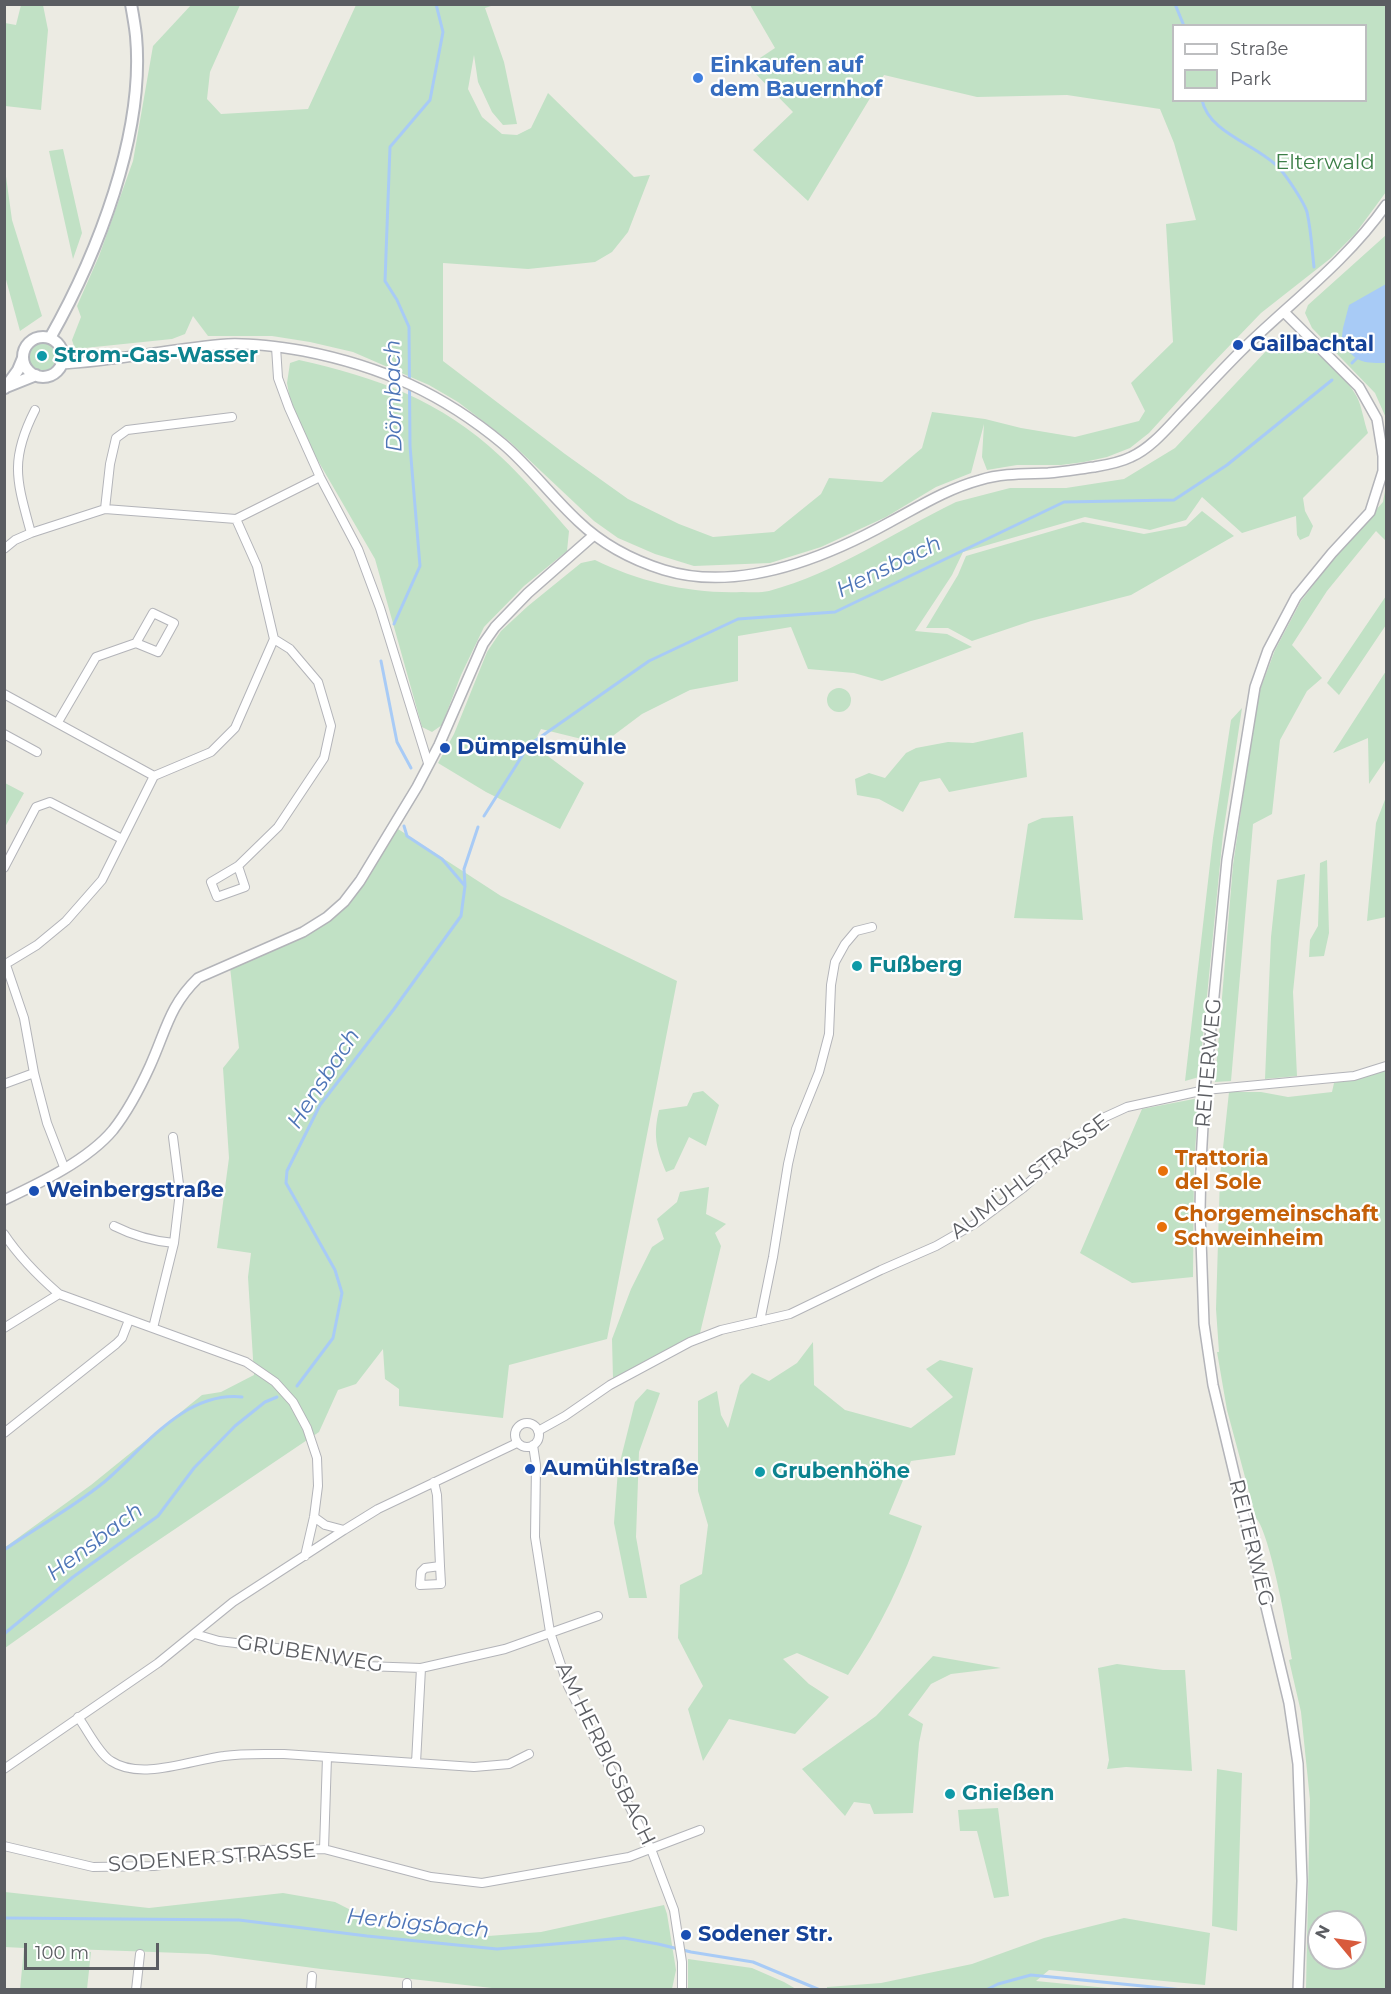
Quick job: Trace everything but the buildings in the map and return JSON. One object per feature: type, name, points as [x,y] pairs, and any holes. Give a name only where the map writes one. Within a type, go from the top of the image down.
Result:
[{"type":"main road","points":[[52,340],[92,251],[128,145],[136,84],[136,37],[131,4]]},
{"type":"main road","points":[[5,388],[18,370],[26,346],[36,338],[52,340],[58,345],[62,359],[52,374],[43,376],[36,375],[26,367],[23,358]]},
{"type":"main road","points":[[5,388],[36,375]]},
{"type":"street","points":[[62,359],[80,363],[192,347],[234,344],[276,347],[325,355],[387,373],[425,390],[456,408],[507,447],[577,521],[628,557],[686,574],[712,576],[757,573],[807,561],[887,524],[939,494],[976,481],[1008,474],[1051,472],[1114,463],[1131,457],[1150,445],[1238,354],[1346,254],[1369,230],[1386,205]]},
{"type":"street","name":"REITERWEG","points":[[1284,312],[1348,375],[1371,406],[1381,436],[1383,471],[1370,512],[1296,597],[1268,650],[1255,687],[1227,860],[1205,1090],[1200,1211],[1204,1324],[1215,1394],[1287,1692],[1298,1764],[1302,1881],[1298,1989]]},
{"type":"street","points":[[276,347],[278,378],[320,477],[358,549],[380,608],[428,763]]},
{"type":"street","points":[[31,533],[17,470],[23,434],[35,410]]},
{"type":"street","points":[[105,509],[110,464],[117,438],[127,430],[232,417]]},
{"type":"street","points":[[4,549],[15,540],[31,533],[105,509],[236,519],[320,477]]},
{"type":"street","points":[[64,1167],[47,1123],[34,1073],[24,1018],[5,965],[38,945],[66,921],[102,880],[154,776],[211,752],[235,728],[273,639],[257,566],[236,519]]},
{"type":"street","points":[[4,1200],[91,1150],[112,1131],[127,1110],[150,1067],[174,1007],[186,989],[198,978],[303,932],[327,917],[344,902],[360,881],[405,807],[439,745],[483,644],[495,627],[528,593],[594,535]]},
{"type":"street","points":[[58,722],[96,657],[136,644],[158,652],[174,623],[153,613],[136,644]]},
{"type":"street","points":[[238,866],[245,887],[218,897],[211,882],[238,866],[279,827],[324,758],[331,726],[318,681],[290,649],[273,639]]},
{"type":"street","points":[[4,694],[154,776]]},
{"type":"street","points":[[4,734],[37,752]]},
{"type":"street","points":[[4,868],[36,807],[50,802],[122,839]]},
{"type":"street","points":[[760,1321],[781,1199],[796,1129],[819,1072],[829,1034],[831,986],[835,962],[845,944],[856,931],[872,927]]},
{"type":"street","name":"AUMÜHLSTRASSE","points":[[518,1443],[514,1435],[520,1424],[533,1424],[538,1431],[565,1416],[610,1385],[690,1342],[721,1330],[790,1314],[880,1270],[936,1246],[976,1223],[1023,1188],[1084,1131],[1103,1118],[1128,1107],[1205,1090],[1354,1076],[1386,1066]]},
{"type":"street","points":[[4,1084],[34,1073]]},
{"type":"street","points":[[153,1328],[174,1243],[180,1191],[173,1137]]},
{"type":"street","points":[[114,1226],[132,1235],[174,1243]]},
{"type":"street","points":[[4,1234],[34,1273],[59,1294],[246,1362],[275,1382],[292,1402],[307,1428],[317,1458],[318,1486],[305,1556]]},
{"type":"street","points":[[4,1328],[59,1294]]},
{"type":"street","points":[[4,1433],[116,1344],[122,1338],[129,1320]]},
{"type":"street","points":[[4,1769],[158,1663],[233,1602],[344,1530],[378,1509],[518,1443],[524,1446],[533,1445],[538,1437],[538,1431]]},
{"type":"street","name":"AM HERBIGSBACH","points":[[533,1445],[536,1465],[535,1537],[550,1632],[568,1686],[651,1849],[674,1910],[682,1962],[682,1989]]},
{"type":"street","points":[[434,1482],[437,1495],[440,1566]]},
{"type":"street","points":[[314,1517],[325,1526],[344,1530]]},
{"type":"street","name":"GRUBENWEG","points":[[195,1635],[219,1641],[301,1651],[365,1666],[421,1668],[505,1649],[598,1616]]},
{"type":"street","points":[[416,1764],[421,1668]]},
{"type":"street","points":[[78,1717],[106,1758],[129,1768],[169,1767],[203,1759],[244,1754],[284,1754],[474,1767],[509,1764],[529,1754]]},
{"type":"street","points":[[324,1849],[327,1757]]},
{"type":"street","name":"SODENER STRASSE","points":[[4,1846],[93,1867],[154,1866],[264,1850],[324,1849],[431,1877],[482,1883],[629,1857],[700,1830]]},
{"type":"street","points":[[136,1989],[140,1954]]},
{"type":"street","points":[[311,1989],[312,1976]]},
{"type":"green space","name":"Elterwald","points":[[192,4],[240,5],[210,72],[207,99],[221,114],[308,109],[356,5],[494,5],[485,8],[504,62],[517,124],[503,125],[492,112],[478,82],[474,55],[468,89],[482,117],[502,134],[517,135],[531,128],[548,93],[634,177],[650,175],[628,232],[612,252],[595,262],[528,269],[443,263],[443,361],[628,499],[679,524],[713,537],[774,532],[821,494],[829,478],[882,482],[922,448],[932,412],[985,419],[1075,437],[1139,421],[1145,411],[1131,383],[1173,342],[1166,224],[1196,220],[1174,143],[1160,109],[1067,95],[977,97],[884,75],[808,201],[753,150],[793,112],[748,66],[775,48],[750,5],[1386,5],[1386,192],[1355,234],[1331,258],[1261,313],[1149,433],[1130,448],[1107,457],[1061,465],[1017,465],[987,470],[982,457],[984,424],[971,473],[936,487],[886,517],[821,547],[770,563],[694,566],[655,554],[618,538],[594,521],[509,441],[458,402],[429,385],[353,352],[272,336],[208,336],[193,316],[185,334],[172,339],[75,349],[72,340],[81,317],[77,306],[99,256],[133,161],[153,46]]},
{"type":"green space","points":[[21,5],[43,5],[48,30],[41,110],[5,106],[5,23],[16,25]]},
{"type":"green space","points":[[63,149],[82,233],[73,259],[49,151]]},
{"type":"green space","points":[[4,162],[12,220],[42,316],[20,331],[5,276]]},
{"type":"green space","points":[[1386,235],[1386,418],[1375,393],[1312,328],[1305,313],[1308,305]]},
{"type":"green space","points":[[1282,334],[1314,351],[1351,387],[1360,405],[1368,433],[1303,498],[1305,511],[1313,526],[1309,536],[1300,540],[1297,535],[1296,516],[1242,533],[1202,497],[1186,520],[1150,530],[1085,517],[963,552],[952,575],[915,631],[947,634],[972,647],[882,681],[854,673],[808,669],[791,627],[738,636],[738,681],[690,690],[642,714],[602,744],[541,729],[533,745],[584,783],[560,829],[486,792],[438,763],[454,734],[487,652],[501,631],[581,563],[595,560],[630,575],[685,589],[766,592],[818,574],[956,502],[1010,488],[1066,488],[1124,479],[1175,448]]},
{"type":"green space","points":[[42,343],[52,347],[56,357],[52,367],[42,371],[32,367],[28,357],[32,347]]},
{"type":"green space","points":[[299,360],[381,383],[455,420],[509,465],[569,531],[567,551],[524,586],[484,627],[461,675],[442,725],[432,732],[422,727],[375,559],[317,459],[291,405],[287,383],[290,363]]},
{"type":"green space","points":[[1386,485],[1386,541],[1376,531],[1327,591],[1292,645],[1322,678],[1307,691],[1280,740],[1272,814],[1253,824],[1231,1081],[1215,1082],[1233,865],[1258,695],[1275,650],[1301,601],[1345,544],[1383,502]]},
{"type":"green space","points":[[1202,511],[1234,536],[1131,595],[1031,621],[972,641],[948,628],[926,628],[958,575],[966,556],[1083,522],[1144,534],[1186,526]]},
{"type":"green space","points":[[1386,596],[1386,625],[1339,695],[1327,683]]},
{"type":"green space","points":[[1386,671],[1386,759],[1369,784],[1368,738],[1333,753]]},
{"type":"green space","points":[[839,688],[847,692],[851,700],[847,708],[839,712],[831,708],[827,700],[831,692]]},
{"type":"green space","points":[[1242,708],[1223,834],[1199,1077],[1185,1081],[1213,838],[1231,720]]},
{"type":"green space","points":[[1023,732],[1027,777],[949,792],[940,778],[920,782],[903,812],[879,799],[857,795],[855,779],[869,773],[885,778],[906,753],[916,748],[948,742],[973,743]]},
{"type":"green space","points":[[5,783],[24,793],[5,827]]},
{"type":"green space","points":[[1386,797],[1386,917],[1367,921],[1376,823]]},
{"type":"green space","points":[[1073,816],[1083,920],[1014,918],[1028,824],[1042,818]]},
{"type":"green space","points":[[398,829],[501,896],[677,981],[607,1339],[509,1365],[503,1418],[399,1406],[399,1389],[385,1379],[383,1349],[356,1384],[338,1390],[319,1432],[132,1558],[5,1648],[4,1548],[91,1485],[202,1395],[221,1392],[254,1375],[248,1277],[251,1253],[217,1248],[229,1158],[223,1068],[239,1048],[230,967],[305,936],[343,909]]},
{"type":"green space","points":[[1327,860],[1329,933],[1324,956],[1309,957],[1310,940],[1318,926],[1320,863]]},
{"type":"green space","points":[[1305,874],[1293,992],[1297,1076],[1265,1079],[1271,937],[1277,880]]},
{"type":"green space","points":[[1386,1070],[1386,1989],[1306,1989],[1307,1942],[1307,1970],[1367,1970],[1367,1910],[1308,1910],[1310,1800],[1301,1712],[1289,1660],[1292,1659],[1278,1585],[1267,1543],[1256,1518],[1227,1410],[1217,1352],[1219,1352],[1216,1309],[1220,1176],[1229,1092],[1261,1092],[1288,1097],[1332,1092],[1334,1083]]},
{"type":"green space","points":[[703,1091],[719,1105],[706,1146],[689,1137],[674,1169],[666,1172],[656,1141],[659,1110],[687,1106],[693,1093]]},
{"type":"green space","points":[[1199,1098],[1194,1164],[1193,1277],[1132,1283],[1080,1253],[1142,1109]]},
{"type":"green space","points":[[709,1187],[706,1214],[726,1224],[715,1233],[721,1246],[700,1333],[613,1379],[612,1339],[631,1289],[652,1247],[664,1239],[657,1219],[677,1202],[680,1192]]},
{"type":"green space","points":[[813,1342],[814,1385],[845,1410],[911,1428],[953,1397],[926,1369],[940,1360],[973,1368],[955,1455],[911,1461],[889,1514],[922,1526],[890,1603],[871,1640],[848,1675],[797,1653],[783,1659],[809,1684],[829,1697],[795,1734],[729,1719],[703,1761],[688,1709],[703,1686],[678,1638],[680,1585],[702,1574],[708,1525],[698,1491],[698,1401],[717,1391],[721,1415],[728,1428],[740,1385],[752,1373],[769,1381],[797,1363]]},
{"type":"green space","points":[[647,1389],[660,1393],[639,1452],[636,1537],[647,1598],[629,1598],[614,1523],[618,1470],[635,1402]]},
{"type":"green space","points":[[933,1656],[1001,1668],[951,1674],[931,1684],[908,1715],[923,1724],[919,1743],[913,1813],[874,1814],[870,1804],[854,1802],[845,1816],[802,1769],[876,1716]]},
{"type":"green space","points":[[1117,1664],[1163,1670],[1185,1670],[1192,1771],[1126,1767],[1107,1769],[1109,1760],[1098,1668]]},
{"type":"green space","points":[[1217,1769],[1242,1773],[1237,1931],[1212,1926]]},
{"type":"green space","points":[[998,1808],[1009,1896],[994,1898],[977,1831],[960,1831],[958,1810]]},
{"type":"green space","points":[[5,1892],[149,1908],[283,1893],[335,1902],[390,1930],[475,1937],[541,1932],[664,1905],[676,1970],[672,1989],[510,1990],[208,1954],[71,1949],[91,1952],[87,1989],[20,1990],[24,1948],[5,1947]]},
{"type":"green space","points":[[1124,1918],[1210,1933],[1205,1985],[1049,1970],[1036,1981],[1118,1989],[827,1989],[827,1987],[881,1983],[972,1964],[1044,1938]]},
{"type":"green space","points":[[688,1959],[752,1968],[796,1989],[688,1989]]},
{"type":"water","points":[[1386,284],[1386,360],[1385,363],[1364,362],[1341,344],[1349,305]]},
{"type":"waterway","name":"Dörnbach","points":[[394,624],[420,566],[410,446],[409,327],[397,300],[385,281],[390,147],[430,100],[443,32],[436,4]]},
{"type":"waterway","points":[[1175,4],[1183,24]]},
{"type":"waterway","points":[[1203,102],[1206,112],[1214,122],[1271,161],[1291,183],[1307,212],[1314,267]]},
{"type":"waterway","name":"Hensbach","points":[[1352,363],[1358,357]]},
{"type":"waterway","name":"Hensbach","points":[[484,816],[529,745],[649,661],[738,619],[835,612],[1064,502],[1174,500],[1227,465],[1332,380]]},
{"type":"waterway","name":"Dörnbach","points":[[381,661],[397,742],[411,768]]},
{"type":"waterway","name":"Dörnbach","points":[[404,826],[407,836],[442,859],[465,886]]},
{"type":"waterway","name":"Hensbach","points":[[297,1386],[333,1338],[342,1293],[335,1270],[286,1183],[287,1171],[320,1105],[394,1009],[461,916],[465,886],[464,869],[478,827]]},
{"type":"waterway","points":[[4,1550],[103,1483],[165,1425],[183,1413],[201,1403],[221,1398],[242,1397]]},
{"type":"waterway","name":"Hensbach","points":[[4,1634],[73,1577],[158,1516],[194,1468],[235,1426],[265,1402],[277,1397]]},
{"type":"waterway","name":"Herbigsbach","points":[[4,1918],[239,1920],[497,1949],[624,1938],[753,1962],[820,1990]]},
{"type":"waterway","name":"Herbigsbach","points":[[986,1990],[998,1984],[1031,1975],[1183,1990]]},
{"type":"place","name":"Einkaufen auf dem Bauernhof","points":[[698,78]]},
{"type":"place","name":"Gailbachtal","points":[[1238,345]]},
{"type":"place","name":"Strom-Gas-Wasser","points":[[42,356]]},
{"type":"place","name":"Dümpelsmühle","points":[[445,748]]},
{"type":"place","name":"Fußberg","points":[[857,966]]},
{"type":"place","name":"Trattoria del Sole","points":[[1163,1171]]},
{"type":"place","name":"Weinbergstraße","points":[[34,1191]]},
{"type":"place","name":"Chorgemeinschaft Schweinheim","points":[[1162,1227]]},
{"type":"place","name":"Aumühlstraße","points":[[530,1469]]},
{"type":"place","name":"Grubenhöhe","points":[[760,1472]]},
{"type":"place","name":"Gnießen","points":[[950,1794]]},
{"type":"place","name":"Sodener Str.","points":[[686,1935]]}]
